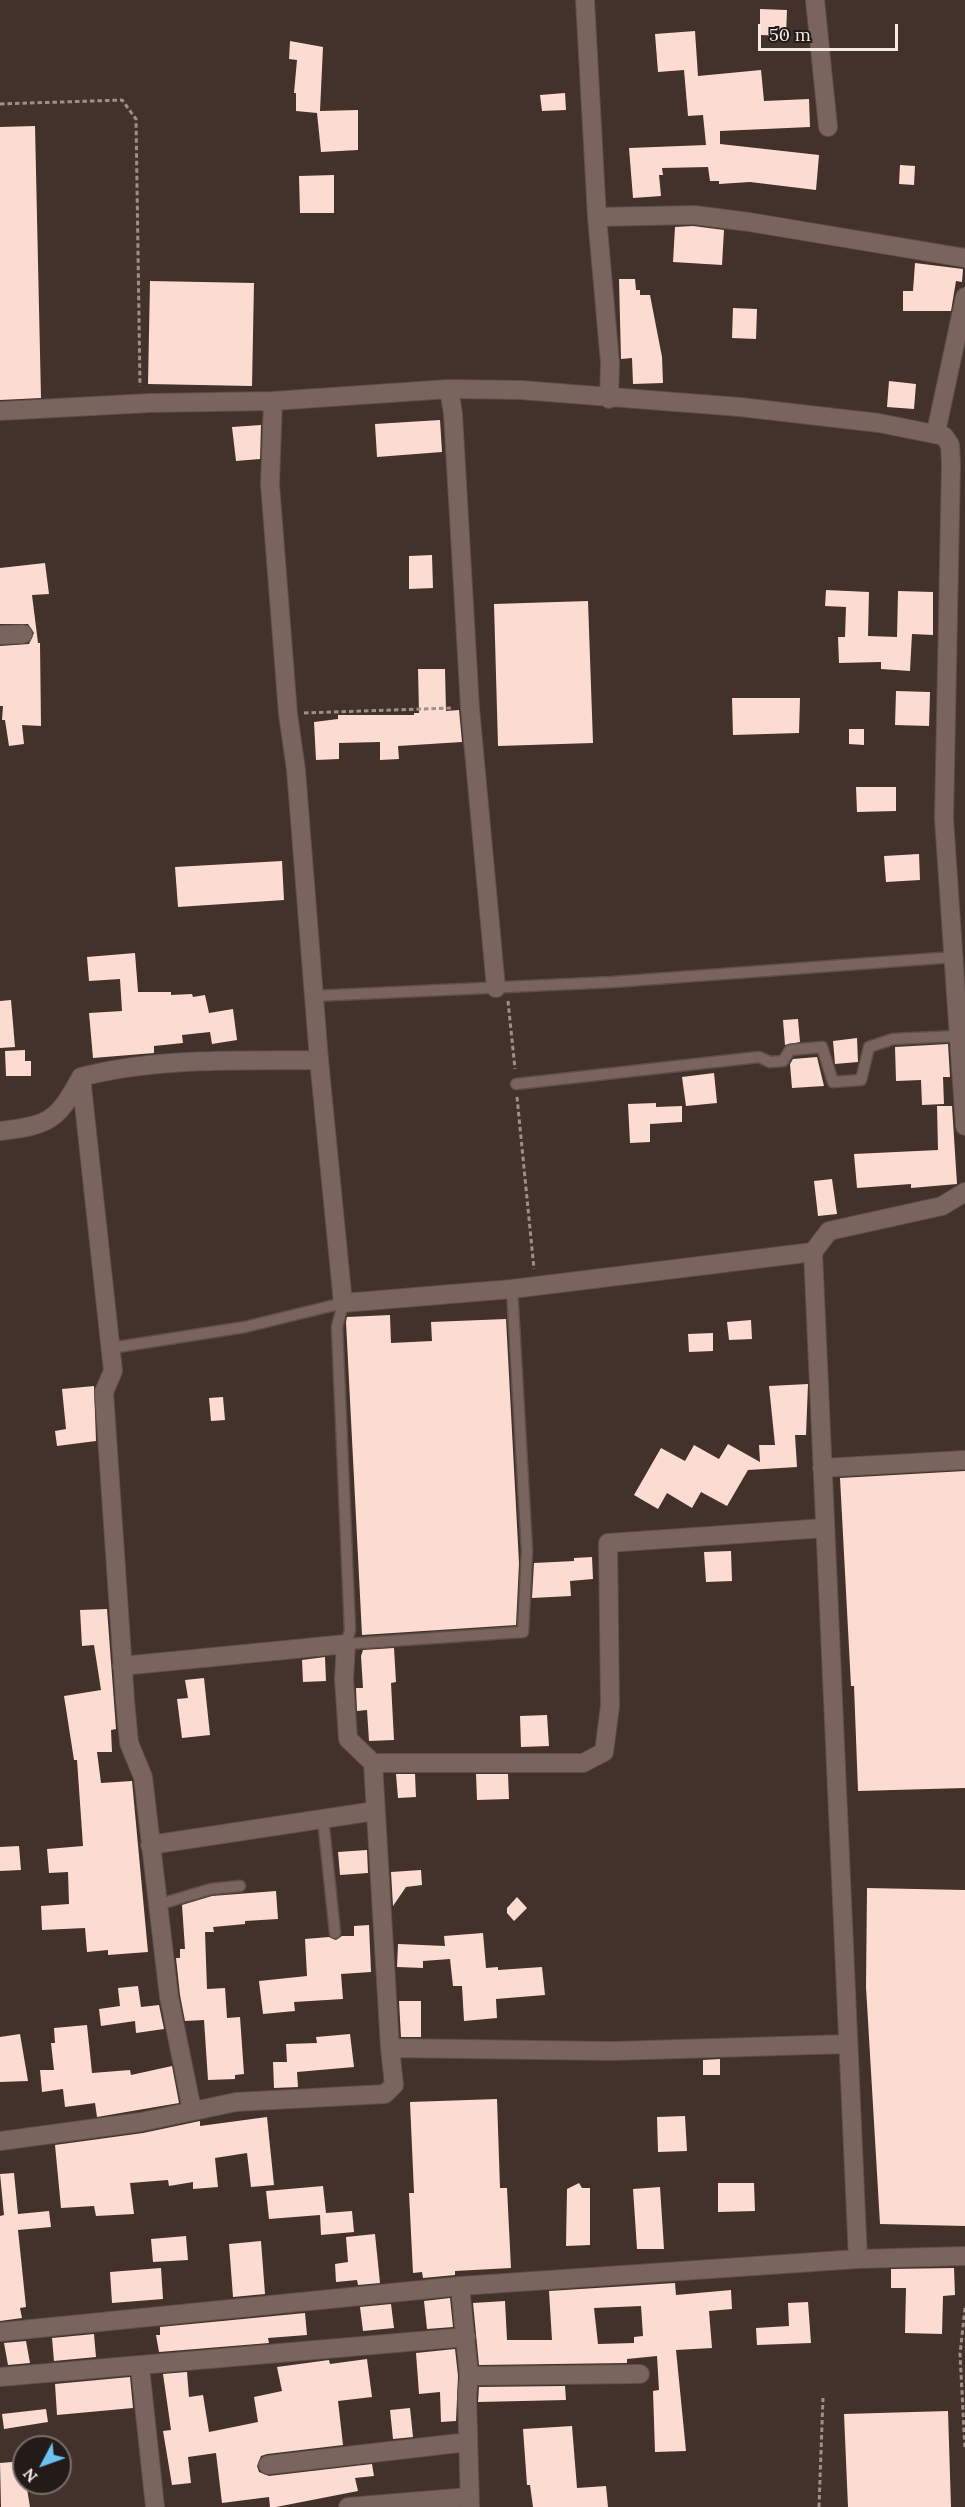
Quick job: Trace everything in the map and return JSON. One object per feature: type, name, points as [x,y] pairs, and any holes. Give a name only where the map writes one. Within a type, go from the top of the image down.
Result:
[{"type":"street","points":[[585,0],[597,218],[606,296],[609,399]]},
{"type":"street","points":[[815,0],[828,127]]},
{"type":"street","points":[[597,218],[694,215],[965,258]]},
{"type":"street","points":[[936,432],[965,297]]},
{"type":"street","points":[[0,411],[140,403],[273,401],[449,389],[521,390],[609,399],[740,407],[936,432],[944,435],[950,444],[951,464],[944,819],[958,963],[957,1036],[965,1126]]},
{"type":"street","points":[[449,389],[453,414],[470,708],[501,988]]},
{"type":"street","points":[[273,401],[270,484],[288,714],[296,770],[319,1060],[343,1303],[512,1289],[813,1252]]},
{"type":"street","points":[[0,635],[23,634]]},
{"type":"street","points":[[0,1131],[32,1128],[51,1120],[67,1103],[81,1077],[110,1069],[201,1062],[319,1060]]},
{"type":"street","points":[[81,1077],[113,1371],[104,1392],[129,1743],[143,1777],[169,1997],[192,2110]]},
{"type":"street","points":[[858,2259],[813,1252],[829,1231],[942,1206],[965,1192]]},
{"type":"street","points":[[822,1468],[965,1460]]},
{"type":"street","points":[[373,1764],[583,1763],[604,1752],[610,1706],[608,1543],[825,1528]]},
{"type":"street","points":[[0,2141],[141,2122],[236,2102],[385,2094],[394,2085],[373,1764],[348,1739],[344,1679],[346,1644],[122,1666]]},
{"type":"street","points":[[150,1845],[375,1811]]},
{"type":"street","points":[[390,2048],[613,2051],[848,2043]]},
{"type":"street","points":[[0,2332],[460,2286],[858,2259],[965,2256]]},
{"type":"street","points":[[348,2507],[469,2502],[469,2376],[460,2286]]},
{"type":"street","points":[[0,2377],[140,2367],[466,2337]]},
{"type":"street","points":[[140,2367],[155,2507]]},
{"type":"street","points":[[469,2376],[640,2374]]},
{"type":"street","points":[[268,2465],[468,2442]]},
{"type":"lane","points":[[314,996],[958,963]]},
{"type":"lane","points":[[516,1084],[759,1057],[770,1062],[783,1061],[790,1050],[822,1047],[833,1082],[861,1080],[869,1047],[894,1039],[957,1036]]},
{"type":"lane","points":[[111,1348],[245,1327],[343,1303],[337,1327],[350,1630],[346,1644],[523,1632],[527,1551],[512,1289]]},
{"type":"lane","points":[[323,1820],[335,1933]]},
{"type":"lane","points":[[157,1905],[211,1889],[240,1886]]},
{"type":"path","points":[[0,104],[122,100],[135,119],[140,403]]},
{"type":"path","points":[[288,714],[470,708]]},
{"type":"path","points":[[501,988],[516,1084],[535,1286]]},
{"type":"path","points":[[965,2308],[960,2354],[965,2450]]},
{"type":"path","points":[[819,2507],[823,2398]]},
{"type":"building","points":[[760,9],[787,10],[786,36],[760,35]]},
{"type":"building","points":[[695,31],[698,76],[761,70],[764,101],[809,99],[810,127],[720,131],[720,144],[819,155],[816,190],[750,182],[719,184],[719,181],[710,181],[708,167],[662,168],[663,175],[659,175],[661,196],[633,198],[629,148],[706,145],[703,115],[688,116],[684,70],[658,72],[655,34]]},
{"type":"building","points":[[290,41],[323,47],[320,111],[358,110],[358,150],[321,152],[317,113],[296,111],[296,93],[294,93],[297,60],[289,59]]},
{"type":"building","points":[[565,93],[566,110],[542,111],[540,95]]},
{"type":"building","points":[[35,126],[41,398],[0,400],[0,127]]},
{"type":"building","points":[[900,165],[915,166],[914,185],[899,184]]},
{"type":"building","points":[[334,175],[334,213],[300,213],[299,176]]},
{"type":"building","points":[[693,226],[724,230],[722,265],[673,262],[675,227]]},
{"type":"building","points":[[915,263],[963,269],[962,282],[956,281],[951,311],[903,311],[903,291],[913,291]]},
{"type":"building","points":[[619,279],[635,279],[636,290],[640,290],[640,295],[650,295],[662,357],[663,383],[633,384],[632,358],[621,359]]},
{"type":"building","points":[[150,281],[254,283],[252,386],[148,384]]},
{"type":"building","points":[[733,308],[757,309],[756,339],[732,338]]},
{"type":"building","points":[[889,381],[916,384],[914,409],[887,407]]},
{"type":"building","points":[[440,420],[442,452],[377,457],[375,424]]},
{"type":"building","points":[[261,425],[260,459],[236,461],[232,427]]},
{"type":"building","points":[[432,555],[433,588],[409,589],[409,556]]},
{"type":"building","points":[[45,563],[49,594],[32,595],[38,643],[40,643],[41,726],[22,725],[24,744],[9,746],[5,720],[2,720],[3,706],[0,706],[0,646],[29,644],[34,633],[28,624],[0,624],[0,568]]},
{"type":"building","points":[[826,590],[869,592],[868,636],[897,637],[898,591],[933,592],[933,635],[912,634],[910,671],[881,669],[881,662],[839,663],[838,637],[845,637],[846,607],[825,606]]},
{"type":"building","points":[[588,601],[593,743],[498,746],[494,604]]},
{"type":"building","points":[[418,669],[445,669],[446,711],[459,710],[462,742],[398,746],[399,759],[380,760],[380,742],[339,743],[339,759],[316,760],[314,722],[338,719],[338,715],[414,715],[414,713],[419,713]]},
{"type":"building","points":[[896,691],[930,692],[929,726],[895,725]]},
{"type":"building","points":[[732,698],[800,698],[799,733],[733,735]]},
{"type":"building","points":[[849,729],[864,729],[864,745],[849,744]]},
{"type":"building","points":[[856,787],[896,787],[896,811],[857,812]]},
{"type":"building","points":[[919,854],[920,880],[886,882],[884,856]]},
{"type":"building","points":[[282,861],[284,900],[178,907],[175,867]]},
{"type":"building","points":[[135,953],[138,992],[171,992],[171,995],[192,994],[193,997],[205,995],[209,1013],[233,1009],[237,1040],[212,1044],[210,1032],[182,1035],[183,1043],[154,1046],[154,1053],[93,1058],[89,1013],[122,1011],[120,979],[89,981],[87,957]]},
{"type":"building","points":[[11,1000],[15,1047],[0,1048],[0,1001]]},
{"type":"building","points":[[798,1019],[800,1042],[785,1045],[783,1020]]},
{"type":"building","points":[[857,1038],[858,1062],[835,1064],[833,1041]]},
{"type":"building","points":[[948,1044],[950,1077],[943,1077],[944,1104],[922,1105],[921,1080],[896,1081],[895,1047]]},
{"type":"building","points":[[25,1050],[25,1061],[31,1061],[31,1076],[6,1076],[5,1051]]},
{"type":"building","points":[[817,1057],[824,1086],[792,1088],[790,1064],[793,1059]]},
{"type":"building","points":[[714,1073],[717,1103],[686,1106],[682,1077]]},
{"type":"building","points":[[656,1103],[656,1107],[682,1106],[682,1122],[650,1124],[650,1142],[630,1143],[628,1104]]},
{"type":"building","points":[[937,1106],[952,1106],[957,1184],[911,1188],[911,1184],[857,1188],[854,1154],[938,1150]]},
{"type":"building","points":[[832,1179],[837,1214],[818,1216],[814,1181]]},
{"type":"building","points":[[390,1315],[391,1343],[432,1341],[431,1322],[506,1319],[519,1563],[516,1625],[362,1635],[346,1322],[347,1317]]},
{"type":"building","points":[[751,1320],[752,1339],[729,1340],[727,1322]]},
{"type":"building","points":[[713,1333],[713,1351],[689,1352],[688,1334]]},
{"type":"building","points":[[808,1384],[806,1435],[795,1435],[797,1467],[748,1470],[727,1506],[701,1492],[692,1508],[667,1493],[658,1509],[634,1495],[661,1448],[685,1461],[694,1445],[719,1459],[728,1444],[760,1462],[759,1445],[775,1445],[769,1386]]},
{"type":"building","points":[[94,1386],[96,1441],[57,1446],[55,1431],[66,1429],[62,1389]]},
{"type":"building","points":[[223,1397],[225,1420],[211,1421],[209,1398]]},
{"type":"building","points":[[965,1471],[965,1788],[858,1791],[854,1686],[851,1686],[840,1478]]},
{"type":"building","points":[[731,1551],[732,1581],[706,1582],[704,1552]]},
{"type":"building","points":[[592,1557],[593,1579],[570,1581],[571,1596],[532,1598],[534,1563],[574,1561],[574,1558]]},
{"type":"building","points":[[107,1609],[116,1729],[111,1730],[112,1752],[97,1752],[101,1783],[132,1781],[148,1952],[108,1955],[108,1950],[87,1952],[85,1928],[42,1930],[41,1906],[69,1904],[68,1872],[49,1873],[47,1849],[83,1846],[77,1760],[74,1760],[64,1696],[101,1690],[94,1645],[82,1646],[80,1610]]},
{"type":"building","points":[[394,1648],[396,1682],[391,1683],[394,1740],[369,1741],[367,1710],[357,1711],[356,1688],[363,1688],[361,1656],[363,1650]]},
{"type":"building","points":[[325,1657],[326,1681],[303,1682],[302,1660]]},
{"type":"building","points":[[204,1678],[210,1735],[182,1738],[177,1699],[188,1698],[185,1680]]},
{"type":"building","points":[[547,1715],[549,1746],[521,1747],[520,1716]]},
{"type":"building","points":[[396,1774],[415,1774],[416,1797],[398,1798]]},
{"type":"building","points":[[476,1774],[508,1774],[509,1799],[477,1800]]},
{"type":"building","points":[[19,1846],[21,1870],[0,1871],[0,1847]]},
{"type":"building","points":[[367,1850],[368,1873],[340,1875],[338,1852]]},
{"type":"building","points":[[421,1870],[422,1885],[406,1887],[393,1906],[391,1872]]},
{"type":"building","points":[[867,1888],[965,1890],[965,2226],[880,2224],[866,1987]]},
{"type":"building","points":[[276,1891],[278,1919],[245,1921],[245,1924],[213,1927],[214,1932],[205,1932],[207,1989],[225,1988],[227,2018],[240,2017],[244,2074],[235,2075],[235,2079],[208,2080],[204,2020],[185,2021],[180,1995],[176,1958],[180,1958],[180,1949],[185,1949],[182,1905],[212,1896]]},
{"type":"building","points":[[517,1897],[527,1908],[514,1921],[507,1913],[507,1908]]},
{"type":"building","points":[[369,1925],[371,1972],[341,1974],[343,1999],[294,2002],[295,2011],[263,2014],[259,1981],[307,1976],[305,1939],[329,1937],[336,1940],[342,1936],[354,1936],[354,1926]]},
{"type":"building","points":[[483,1933],[486,1968],[498,1967],[498,1970],[542,1967],[545,1995],[496,1999],[497,2018],[464,2021],[462,1986],[453,1986],[450,1959],[423,1961],[423,1968],[397,1967],[398,1944],[445,1946],[444,1936]]},
{"type":"building","points":[[138,1986],[141,2007],[159,2005],[164,2029],[136,2033],[135,2021],[101,2026],[99,2009],[120,2006],[118,1988]]},
{"type":"building","points":[[399,2001],[421,2001],[421,2037],[401,2037]]},
{"type":"building","points":[[87,2025],[92,2073],[130,2070],[131,2075],[172,2066],[179,2103],[97,2117],[95,2103],[65,2107],[63,2089],[42,2092],[40,2070],[54,2070],[51,2043],[55,2043],[54,2028]]},
{"type":"building","points":[[20,2034],[28,2081],[0,2082],[0,2037]]},
{"type":"building","points":[[350,2034],[354,2067],[297,2072],[298,2087],[274,2088],[273,2062],[287,2062],[286,2044],[317,2043],[316,2037]]},
{"type":"building","points":[[720,2059],[720,2075],[703,2075],[703,2060]]},
{"type":"building","points":[[497,2099],[500,2188],[507,2188],[511,2268],[455,2271],[455,2275],[423,2278],[422,2272],[413,2273],[409,2193],[414,2193],[410,2102]]},
{"type":"building","points":[[685,2116],[687,2151],[658,2152],[657,2117]]},
{"type":"building","points":[[267,2117],[274,2185],[251,2187],[247,2153],[215,2158],[218,2187],[193,2189],[193,2182],[169,2186],[168,2180],[130,2183],[134,2214],[96,2216],[94,2206],[61,2208],[55,2145],[143,2133],[200,2121],[200,2126]]},
{"type":"building","points":[[14,2173],[18,2214],[49,2211],[51,2227],[18,2230],[26,2307],[20,2308],[22,2318],[0,2321],[0,2216],[4,2215],[0,2174]]},
{"type":"building","points":[[579,2183],[582,2188],[590,2188],[590,2245],[566,2246],[567,2189]]},
{"type":"building","points":[[718,2183],[754,2183],[755,2211],[718,2212]]},
{"type":"building","points":[[323,2186],[326,2213],[352,2211],[354,2232],[321,2235],[320,2215],[269,2219],[266,2191]]},
{"type":"building","points":[[660,2187],[664,2249],[637,2249],[633,2189]]},
{"type":"building","points":[[375,2234],[380,2283],[358,2285],[357,2280],[336,2282],[335,2264],[348,2262],[346,2237]]},
{"type":"building","points":[[186,2236],[188,2260],[153,2262],[151,2239]]},
{"type":"building","points":[[261,2241],[265,2294],[233,2297],[229,2244]]},
{"type":"building","points":[[161,2268],[163,2299],[112,2303],[110,2272]]},
{"type":"building","points":[[954,2268],[955,2295],[943,2296],[942,2334],[905,2333],[906,2288],[891,2288],[891,2269]]},
{"type":"building","points":[[675,2283],[676,2295],[731,2290],[732,2309],[709,2311],[712,2348],[676,2350],[686,2451],[655,2452],[653,2391],[659,2390],[657,2356],[627,2359],[627,2363],[479,2365],[473,2303],[505,2301],[507,2340],[552,2340],[549,2291]],"holes":[[[641,2306],[643,2336],[634,2337],[634,2343],[598,2344],[594,2308]]]},
{"type":"building","points":[[450,2298],[453,2327],[427,2329],[424,2301]]},
{"type":"building","points":[[808,2302],[811,2343],[757,2345],[756,2328],[789,2326],[788,2303]]},
{"type":"building","points":[[391,2304],[394,2328],[363,2331],[360,2307]]},
{"type":"building","points":[[305,2313],[307,2335],[268,2338],[269,2343],[159,2352],[156,2335],[160,2335],[160,2327]]},
{"type":"building","points":[[94,2334],[96,2357],[54,2361],[52,2338]]},
{"type":"building","points":[[26,2341],[30,2363],[8,2365],[4,2343]]},
{"type":"building","points":[[455,2349],[458,2376],[456,2421],[441,2422],[440,2392],[419,2394],[416,2353]]},
{"type":"building","points":[[367,2359],[372,2397],[338,2401],[343,2445],[267,2454],[261,2456],[257,2466],[259,2472],[269,2476],[372,2464],[374,2476],[355,2478],[358,2491],[276,2507],[270,2507],[269,2497],[222,2503],[216,2453],[188,2457],[191,2483],[172,2485],[163,2431],[171,2430],[163,2374],[187,2372],[189,2397],[203,2395],[209,2432],[258,2422],[254,2397],[282,2391],[277,2367],[329,2360],[330,2364]]},
{"type":"building","points":[[130,2377],[133,2408],[57,2415],[55,2384]]},
{"type":"building","points":[[565,2386],[566,2400],[478,2402],[479,2387]]},
{"type":"building","points":[[410,2408],[413,2437],[393,2439],[390,2410]]},
{"type":"building","points":[[46,2409],[48,2422],[4,2429],[2,2414]]},
{"type":"building","points":[[948,2411],[951,2507],[848,2507],[844,2414]]},
{"type":"building","points":[[572,2426],[577,2488],[606,2486],[608,2507],[533,2507],[530,2485],[527,2485],[523,2429]]},
{"type":"building","points":[[12,2462],[12,2495],[28,2495],[30,2507],[1,2507],[0,2463]]}]
